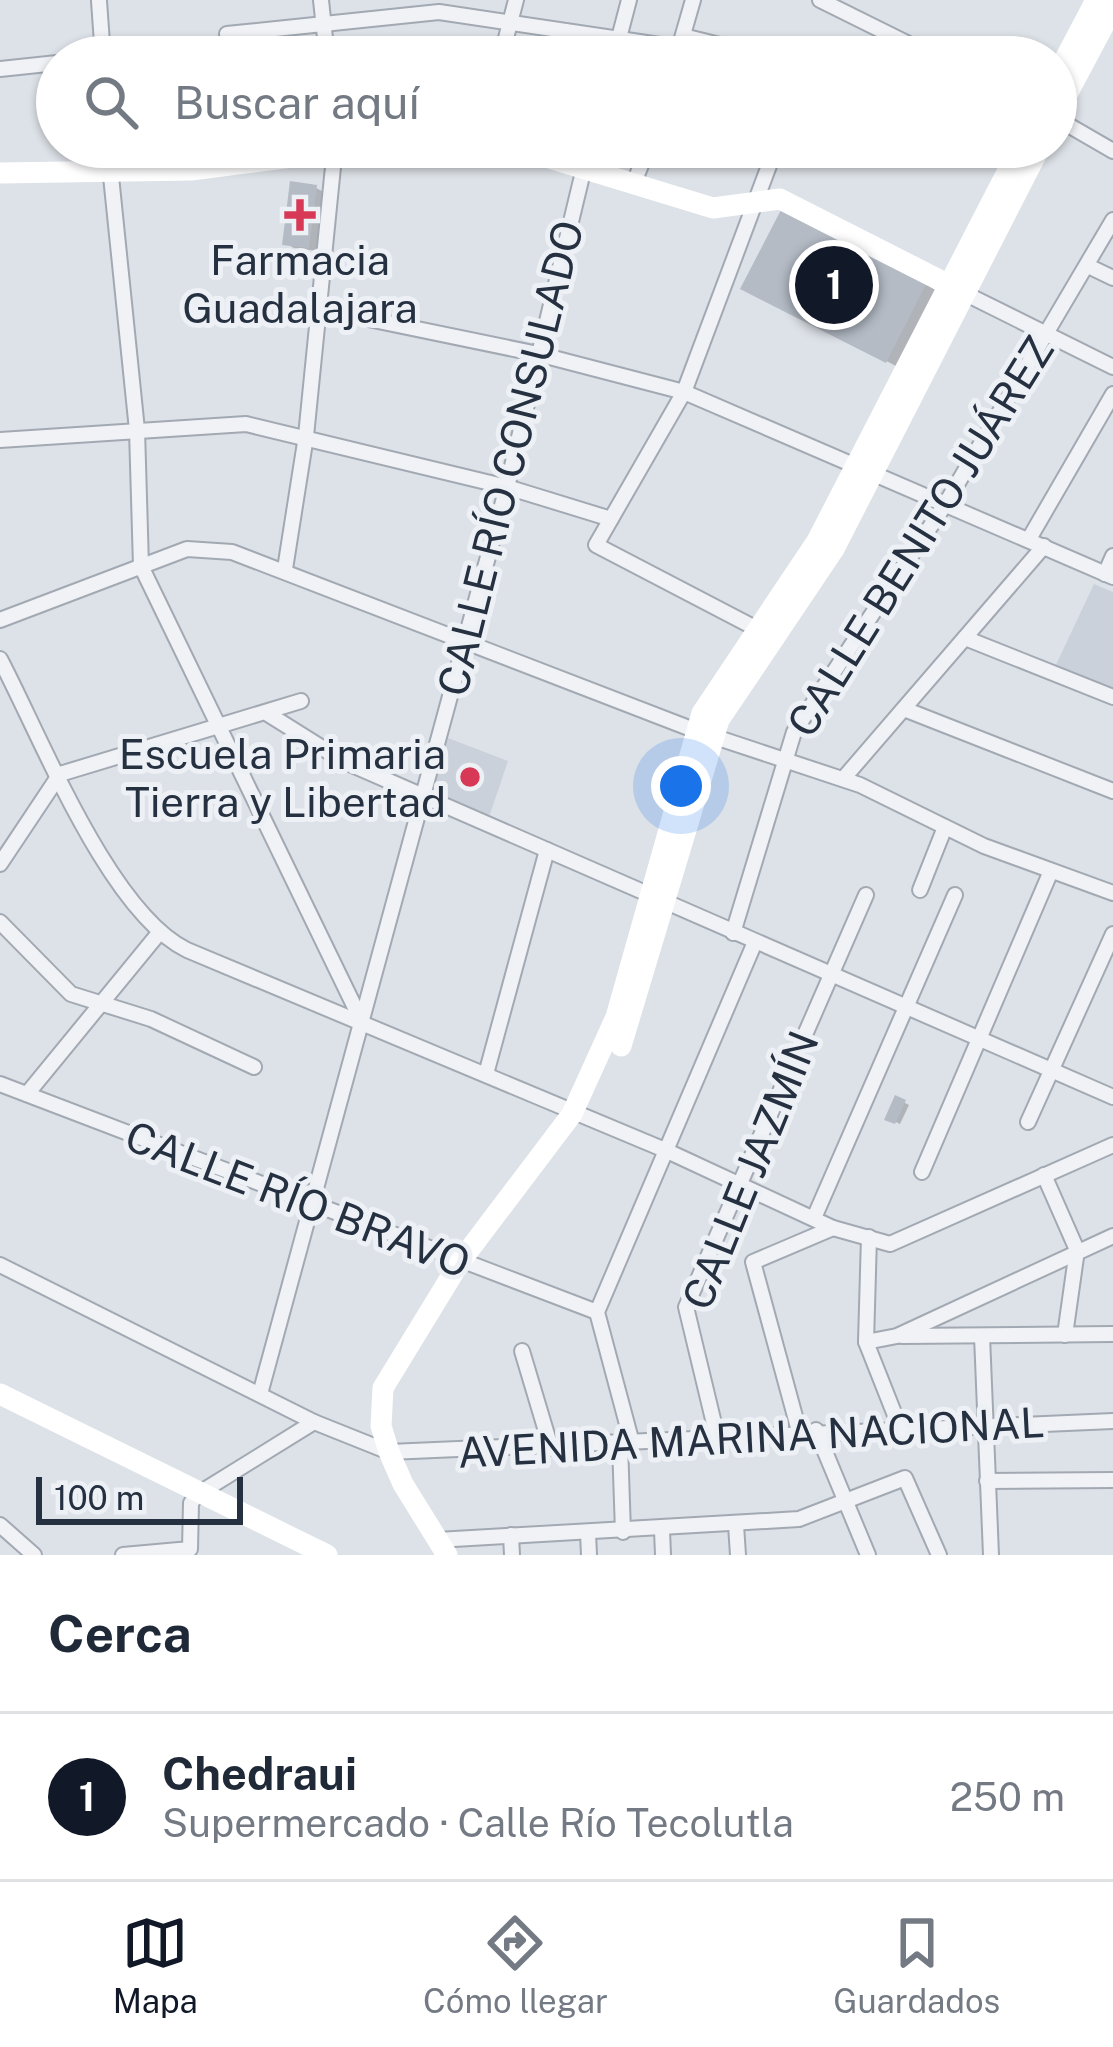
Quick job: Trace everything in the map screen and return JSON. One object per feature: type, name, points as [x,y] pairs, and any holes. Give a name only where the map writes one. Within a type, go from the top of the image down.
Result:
[{"type":"main road","points":[[1077,36],[1096,0]]},
{"type":"main road","points":[[1077,77],[1113,8]]},
{"type":"main road","points":[[0,173],[205,168]]},
{"type":"main road","points":[[606,168],[634,183],[713,208],[792,203],[958,289]]},
{"type":"main road","points":[[958,289],[1011,168]]},
{"type":"main road","points":[[703,733],[813,586],[958,289],[1028,168]]},
{"type":"main road","points":[[442,1548],[389,1452],[381,1426],[383,1388],[467,1265],[579,1117],[656,899],[703,733],[759,630],[867,469]]},
{"type":"main road","points":[[0,1394],[317,1553]]},
{"type":"street","points":[[321,0],[325,36]]},
{"type":"street","points":[[506,36],[516,0]]},
{"type":"street","points":[[620,36],[629,0]]},
{"type":"street","points":[[683,36],[693,0]]},
{"type":"street","points":[[99,1],[102,36]]},
{"type":"street","points":[[829,2],[895,36]]},
{"type":"street","points":[[226,34],[424,6],[508,25],[595,36]]},
{"type":"street","points":[[0,69],[36,65]]},
{"type":"street","points":[[1077,130],[1113,151]]},
{"type":"street","points":[[110,168],[136,430],[140,566],[362,1020]]},
{"type":"street","points":[[285,568],[305,436],[333,168]]},
{"type":"street","name":"CALLE RÍO CONSULADO","points":[[260,1394],[507,487],[583,168]]},
{"type":"street","points":[[634,183],[640,168]]},
{"type":"street","points":[[759,630],[596,545],[684,392],[768,168]]},
{"type":"street","name":"CALLE BENITO JUÁREZ","points":[[733,932],[794,732],[946,503],[1113,220]]},
{"type":"street","points":[[1088,266],[1113,278]]},
{"type":"street","points":[[958,289],[1113,368]]},
{"type":"street","points":[[320,309],[538,354],[684,392],[1109,576],[1113,556]]},
{"type":"street","points":[[1028,539],[1113,394]]},
{"type":"street","points":[[0,440],[220,423],[305,436],[507,487],[611,519]]},
{"type":"street","points":[[843,779],[1044,546]]},
{"type":"street","points":[[0,620],[203,547],[285,568],[703,733],[843,779],[945,827],[1113,893]]},
{"type":"street","points":[[964,638],[1113,697]]},
{"type":"street","points":[[0,659],[107,864],[159,933],[740,1183],[833,1228],[890,1244],[1113,1145]]},
{"type":"street","points":[[0,864],[59,774],[301,701]]},
{"type":"street","points":[[904,709],[1113,790]]},
{"type":"street","points":[[268,714],[313,746],[1113,1097]]},
{"type":"street","points":[[920,890],[945,827]]},
{"type":"street","points":[[486,1074],[547,850]]},
{"type":"street","points":[[922,1172],[1051,871]]},
{"type":"street","name":"CALLE JAZMÍN","points":[[717,1436],[686,1307],[866,895]]},
{"type":"street","points":[[814,1218],[955,895]]},
{"type":"street","points":[[0,922],[71,994],[151,1019],[254,1066]]},
{"type":"street","points":[[27,1094],[159,933]]},
{"type":"street","points":[[1028,1122],[1113,934]]},
{"type":"street","points":[[623,1532],[626,1443],[597,1312],[755,942]]},
{"type":"street","name":"CALLE RÍO BRAVO","points":[[0,1084],[597,1312]]},
{"type":"street","points":[[1044,1175],[1077,1250],[1065,1335]]},
{"type":"street","points":[[799,1431],[753,1262],[833,1228]]},
{"type":"street","points":[[896,1336],[1113,1236]]},
{"type":"street","points":[[869,1237],[866,1342],[900,1428]]},
{"type":"street","points":[[0,1264],[314,1422],[389,1452]]},
{"type":"street","points":[[866,1342],[896,1336],[1113,1334]]},
{"type":"street","points":[[982,1336],[992,1555]]},
{"type":"street","points":[[522,1351],[551,1448]]},
{"type":"street","name":"AVENIDA MARINA NACIONAL","points":[[389,1452],[1113,1420]]},
{"type":"street","points":[[123,1555],[190,1549],[189,1516],[198,1494],[314,1422]]},
{"type":"street","points":[[816,1430],[868,1555]]},
{"type":"street","points":[[442,1548],[511,1535],[799,1519],[846,1505],[905,1478],[939,1555]]},
{"type":"street","points":[[987,1481],[1113,1480]]},
{"type":"street","points":[[0,1525],[34,1555]]},
{"type":"street","points":[[736,1525],[738,1555]]},
{"type":"street","points":[[662,1530],[663,1555]]},
{"type":"street","points":[[588,1533],[589,1555]]},
{"type":"street","points":[[511,1535],[512,1555]]},
{"type":"shaded area","points":[[1094,584],[1113,592],[1113,687],[1055,667]]},
{"type":"shaded area","name":"Escuela Primaria Tierra y Libertad","points":[[448,738],[508,761],[489,817],[432,794]]},
{"type":"building","name":"Farmacia Guadalajara","points":[[290,181],[317,185],[309,248],[282,245]]},
{"type":"building","points":[[782,208],[927,282],[886,363],[740,289]]},
{"type":"building","points":[[895,1095],[906,1100],[895,1124],[884,1120]]},
{"type":"place","name":"Farmacia Guadalajara","points":[[300,215]]},
{"type":"place","name":"Chedraui","points":[[834,285]]},
{"type":"place","name":"Escuela Primaria Tierra y Libertad","points":[[470,777]]}]
